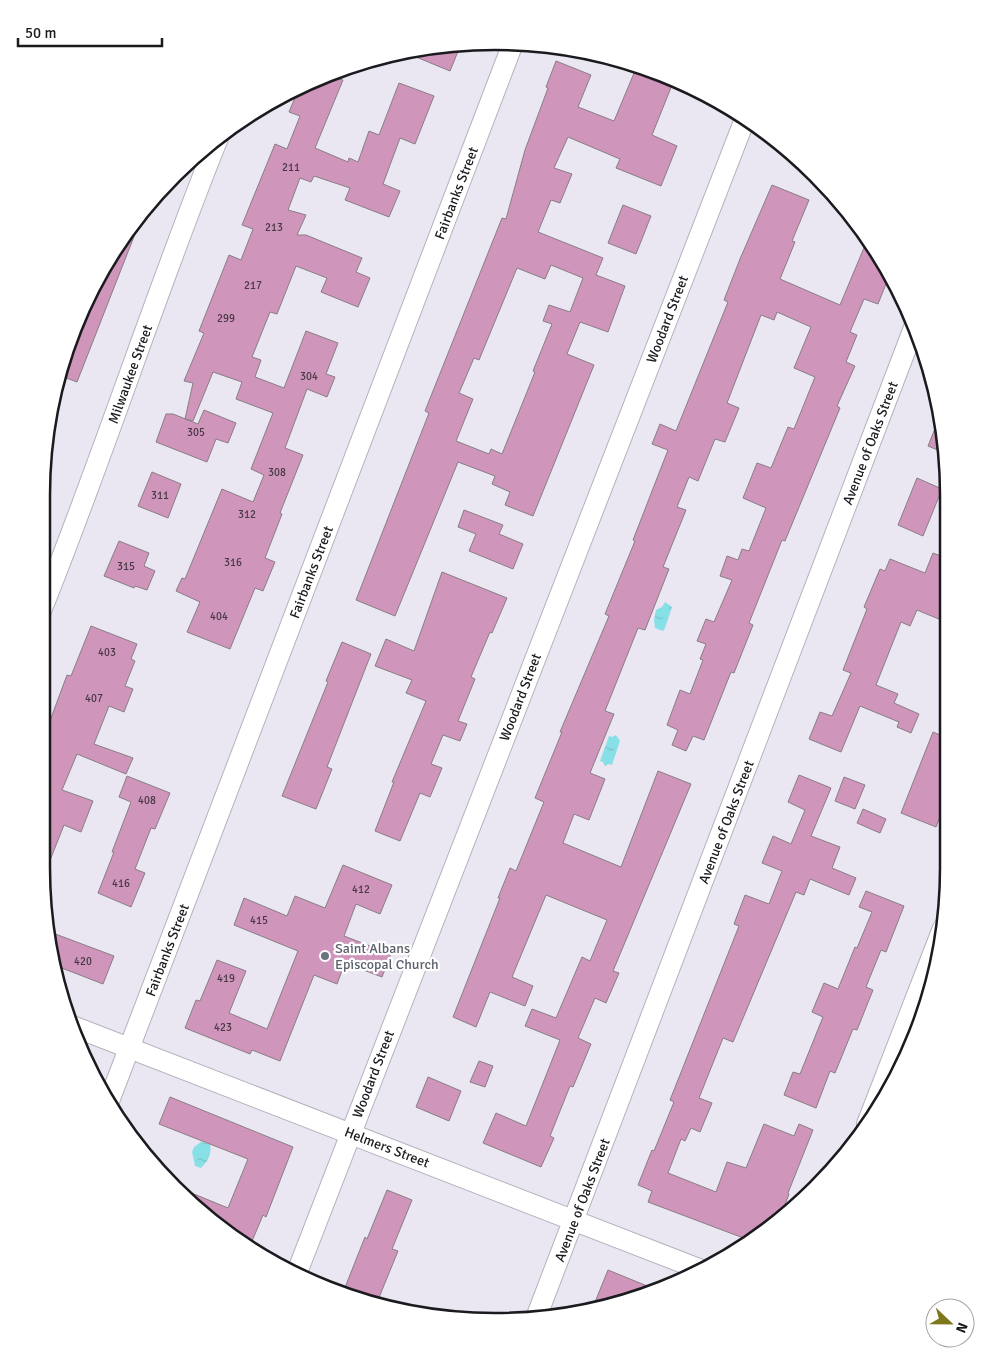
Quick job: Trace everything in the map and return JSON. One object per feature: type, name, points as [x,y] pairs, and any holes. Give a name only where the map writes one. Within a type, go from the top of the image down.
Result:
[{"type":"street","name":"Fairbanks Street","points":[[112,1093],[510,51]]},
{"type":"street","name":"Woodard Street","points":[[299,1268],[743,125]]},
{"type":"street","name":"Milwaukee Street","points":[[50,588],[79,515],[184,225],[213,151]]},
{"type":"street","name":"Avenue of Oaks Street","points":[[539,1310],[910,337]]},
{"type":"street","points":[[879,1092],[929,964]]},
{"type":"street","name":"Helmers Street","points":[[81,1029],[351,1132],[693,1267]]},
{"type":"water","points":[[665,602],[672,607],[663,631],[655,628],[654,620],[656,610],[662,607]]},
{"type":"water","points":[[616,735],[620,741],[612,765],[608,764],[605,766],[600,761],[609,736]]},
{"type":"water","points":[[201,1142],[210,1144],[210,1151],[206,1163],[201,1168],[195,1166],[192,1152],[194,1147]]},
{"type":"building","points":[[458,52],[450,71],[417,57]]},
{"type":"building","points":[[556,61],[591,75],[578,107],[614,121],[634,73],[671,87],[652,135],[677,146],[661,186],[616,168],[620,159],[568,137],[554,168],[572,174],[560,203],[551,200],[538,232],[603,258],[596,275],[625,286],[608,332],[580,322],[567,354],[594,365],[533,516],[505,505],[510,492],[492,484],[495,476],[458,462],[395,616],[356,600],[429,413],[425,411],[502,218],[506,219],[525,150],[548,88],[546,87]],"holes":[[[551,265],[583,278],[570,312],[549,305],[543,321],[552,324],[502,454],[491,449],[489,454],[456,441],[473,399],[459,393],[474,358],[479,360],[517,268],[545,279]]]},
{"type":"building","points":[[339,79],[343,80],[315,148],[348,162],[349,158],[358,162],[369,131],[379,135],[399,83],[434,96],[415,144],[400,138],[383,184],[400,191],[389,217],[345,200],[350,188],[314,176],[311,182],[300,178],[288,210],[306,215],[297,235],[306,235],[362,258],[356,272],[370,278],[358,307],[321,292],[327,278],[296,266],[277,314],[270,312],[252,357],[261,360],[255,377],[284,388],[306,331],[338,343],[326,374],[335,377],[327,397],[307,389],[285,448],[303,455],[280,513],[282,514],[265,558],[275,562],[263,591],[255,588],[230,649],[187,632],[200,602],[176,591],[182,578],[185,579],[222,489],[253,502],[264,475],[251,469],[273,413],[236,399],[242,382],[213,372],[193,421],[185,419],[193,383],[184,381],[204,333],[199,331],[229,255],[241,260],[253,229],[242,225],[275,144],[287,149],[300,116],[289,112],[295,98]]},
{"type":"building","points":[[772,185],[809,200],[792,241],[795,242],[780,279],[840,305],[864,247],[886,284],[878,304],[864,299],[850,332],[857,335],[846,362],[855,366],[837,406],[840,408],[785,541],[782,540],[749,623],[753,625],[734,673],[731,672],[704,740],[693,736],[686,751],[672,745],[678,730],[667,725],[680,690],[690,694],[703,660],[700,659],[706,644],[697,641],[706,619],[714,622],[732,580],[720,576],[727,556],[738,560],[742,549],[749,551],[766,508],[743,498],[757,463],[771,468],[788,427],[794,429],[815,377],[794,368],[811,327],[777,312],[774,320],[761,315],[727,403],[739,408],[725,442],[715,439],[698,481],[689,477],[677,507],[686,510],[663,567],[669,569],[645,630],[638,628],[605,711],[614,714],[590,773],[605,779],[589,820],[574,814],[563,843],[621,867],[658,771],[691,784],[613,971],[619,973],[606,1003],[595,998],[578,1038],[591,1044],[573,1087],[570,1086],[550,1136],[554,1138],[541,1167],[483,1143],[496,1113],[526,1126],[560,1040],[525,1026],[532,1009],[556,1018],[582,957],[590,961],[607,920],[546,895],[512,977],[533,986],[525,1006],[490,992],[476,1027],[453,1017],[510,868],[516,871],[544,802],[535,798],[562,732],[560,732],[609,616],[605,614],[635,541],[633,540],[668,450],[652,444],[660,424],[676,431],[728,302],[724,300]]},
{"type":"building","points":[[623,205],[651,216],[636,254],[608,243]]},
{"type":"building","points":[[135,234],[135,234],[77,382],[66,378],[84,325],[110,272]]},
{"type":"building","points":[[204,410],[236,423],[228,443],[216,439],[207,462],[156,442],[166,414],[173,414],[198,424]]},
{"type":"building","points":[[935,429],[937,450],[928,446]]},
{"type":"building","points":[[152,472],[181,484],[168,518],[138,506]]},
{"type":"building","points":[[917,478],[940,488],[940,494],[923,536],[898,525]]},
{"type":"building","points":[[464,510],[503,525],[499,534],[523,544],[513,569],[469,551],[476,534],[458,527]]},
{"type":"building","points":[[119,541],[149,553],[144,566],[155,571],[147,590],[135,586],[134,588],[104,576]]},
{"type":"building","points":[[933,553],[940,556],[940,620],[917,610],[910,626],[901,622],[876,685],[898,694],[894,703],[919,714],[911,733],[897,727],[899,722],[860,706],[841,752],[809,739],[820,712],[832,716],[851,673],[843,670],[867,609],[864,607],[880,569],[885,571],[890,559],[925,573]]},
{"type":"building","points":[[442,572],[507,598],[471,677],[475,679],[458,721],[467,724],[460,741],[443,735],[431,764],[442,768],[430,797],[420,793],[400,841],[375,831],[394,782],[392,782],[426,701],[406,693],[412,680],[375,666],[386,639],[414,651]]},
{"type":"building","points":[[91,626],[137,644],[131,659],[135,661],[125,686],[133,689],[124,712],[109,706],[94,744],[133,758],[126,774],[77,754],[62,790],[93,801],[81,832],[64,825],[50,860],[50,721],[67,675],[71,676]]},
{"type":"building","points":[[342,642],[371,654],[327,767],[332,769],[316,809],[282,796]]},
{"type":"building","points":[[933,732],[940,735],[940,817],[936,827],[901,813]]},
{"type":"building","points":[[799,775],[831,788],[811,836],[840,847],[832,868],[856,878],[849,895],[810,879],[804,895],[796,892],[733,1042],[723,1038],[699,1098],[712,1103],[700,1132],[691,1128],[685,1141],[681,1139],[668,1173],[716,1192],[727,1162],[746,1168],[764,1124],[794,1136],[799,1124],[813,1130],[785,1206],[742,1238],[648,1202],[652,1191],[638,1185],[674,1102],[670,1100],[739,926],[734,924],[745,895],[769,904],[782,871],[762,863],[773,836],[791,844],[805,810],[788,802]]},
{"type":"building","points":[[127,776],[170,793],[155,829],[151,828],[135,869],[145,873],[131,907],[98,893],[131,802],[119,797]]},
{"type":"building","points":[[844,777],[865,785],[855,809],[835,801]]},
{"type":"building","points":[[863,809],[886,819],[880,833],[857,823]]},
{"type":"building","points":[[343,865],[392,885],[380,914],[356,904],[344,936],[391,954],[382,977],[345,963],[337,984],[314,975],[280,1061],[252,1050],[250,1054],[185,1028],[196,1000],[200,1001],[217,960],[246,971],[229,1013],[267,1029],[298,951],[234,925],[244,898],[287,916],[295,896],[325,908]]},
{"type":"building","points":[[866,891],[904,906],[886,952],[881,950],[866,987],[873,990],[857,1030],[853,1029],[835,1073],[830,1071],[816,1108],[784,1095],[793,1072],[800,1074],[823,1017],[812,1012],[824,983],[838,989],[872,912],[859,907]]},
{"type":"building","points":[[55,934],[114,956],[103,984],[62,968]]},
{"type":"building","points":[[479,1061],[493,1066],[485,1087],[470,1082]]},
{"type":"building","points":[[428,1077],[461,1091],[449,1121],[416,1107]]},
{"type":"building","points":[[170,1097],[293,1147],[266,1217],[263,1215],[252,1241],[224,1221],[191,1193],[228,1208],[248,1159],[159,1124]]},
{"type":"building","points":[[387,1190],[412,1200],[392,1249],[398,1251],[379,1298],[345,1287],[365,1237],[367,1239]]},
{"type":"building","points":[[608,1270],[647,1286],[610,1298],[595,1301]]},
{"type":"place","name":"Saint Albans Episcopal Church","points":[[325,956]]}]
